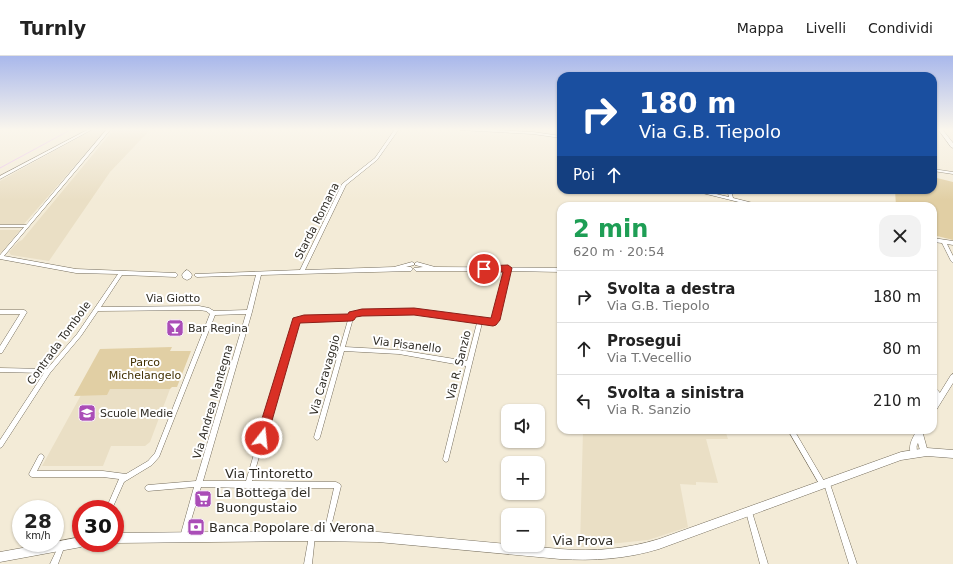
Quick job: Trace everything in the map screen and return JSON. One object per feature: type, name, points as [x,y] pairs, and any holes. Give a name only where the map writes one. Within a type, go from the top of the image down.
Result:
[{"type":"main road","name":"Via Prova","points":[[124,538],[312,536],[378,537],[560,554],[600,555],[645,549],[914,452],[953,454]]},
{"type":"main road","points":[[0,557],[24,552]]},
{"type":"street","points":[[0,178],[6,173],[42,153]]},
{"type":"street","points":[[13,169],[45,153]]},
{"type":"street","points":[[89,153],[1,257],[76,271],[176,275],[394,269],[414,266],[435,269],[508,268],[557,270]]},
{"type":"street","name":"Starda Romana","points":[[302,271],[344,184],[376,159],[380,153]]},
{"type":"street","points":[[937,171],[953,172]]},
{"type":"street","points":[[0,175],[6,173]]},
{"type":"street","points":[[712,194],[746,202]]},
{"type":"street","points":[[730,194],[731,198]]},
{"type":"street","points":[[0,226],[27,226]]},
{"type":"street","points":[[937,240],[953,243]]},
{"type":"street","points":[[943,241],[953,260]]},
{"type":"street","name":"Via R. Sanzio","points":[[446,459],[480,321],[489,323],[496,320],[508,268]]},
{"type":"street","name":"Via Andrea Mantegna","points":[[183,537],[250,312],[259,272]]},
{"type":"street","name":"Contrada Tombole","points":[[0,445],[48,371],[79,335],[121,273]]},
{"type":"street","name":"Via Giotto","points":[[96,309],[199,308],[207,309],[214,313],[250,312]]},
{"type":"street","points":[[248,485],[296,320],[351,318],[352,314],[362,312],[414,311],[480,321]]},
{"type":"street","points":[[0,312],[24,312],[0,351]]},
{"type":"street","points":[[113,500],[119,484],[125,477],[150,463],[157,455],[214,313]]},
{"type":"street","name":"Via Caravaggio","points":[[317,437],[351,318]]},
{"type":"street","name":"Via Pisanello","points":[[342,349],[399,352],[470,364]]},
{"type":"street","points":[[0,370],[48,371]]},
{"type":"street","points":[[937,403],[953,377]]},
{"type":"street","points":[[937,394],[940,398]]},
{"type":"street","points":[[794,434],[825,484],[854,564]]},
{"type":"street","points":[[914,452],[913,444],[919,434]]},
{"type":"street","points":[[920,434],[924,452]]},
{"type":"street","points":[[41,457],[32,474],[103,474],[125,477]]},
{"type":"street","name":"Via Tintoretto","points":[[148,488],[200,484],[338,486],[326,536]]},
{"type":"street","points":[[749,512],[764,564]]},
{"type":"street","points":[[308,564],[312,536]]},
{"type":"street","points":[[54,564],[59,552]]},
{"type":"shaded area","points":[[51,153],[86,153],[24,224],[0,224],[0,181]]},
{"type":"shaded area","points":[[94,153],[128,153],[110,172],[49,261],[11,255],[9,252],[18,242],[22,240]]},
{"type":"shaded area","points":[[0,230],[20,230],[0,253]]},
{"type":"shaded area","points":[[110,389],[170,389],[150,442],[145,446],[111,446],[103,466],[42,466],[81,395]]},
{"type":"shaded area","points":[[583,434],[726,434],[728,439],[706,439],[718,483],[696,482],[696,485],[680,484],[688,527],[648,540],[580,547]]},
{"type":"green space","points":[[937,178],[953,182],[953,240],[937,236],[937,202],[896,202],[895,194],[937,194]]},
{"type":"green space","name":"Parco Michelangelo","points":[[172,347],[170,351],[191,351],[177,387],[172,387],[170,389],[110,389],[107,395],[74,396],[100,349]]},
{"type":"waterway","points":[[0,168],[28,153]]},
{"type":"place","name":"Bar Regina","points":[[175,328]]},
{"type":"place","name":"Scuole Medie","points":[[87,413]]},
{"type":"place","name":"La Bottega del Buongustaio","points":[[203,499]]},
{"type":"place","name":"Banca Popolare di Verona","points":[[196,527]]},
{"type":"route","points":[[262,438],[296,320],[351,318],[352,314],[362,312],[414,311],[489,323],[493,322],[496,320],[508,268],[484,269]]}]
